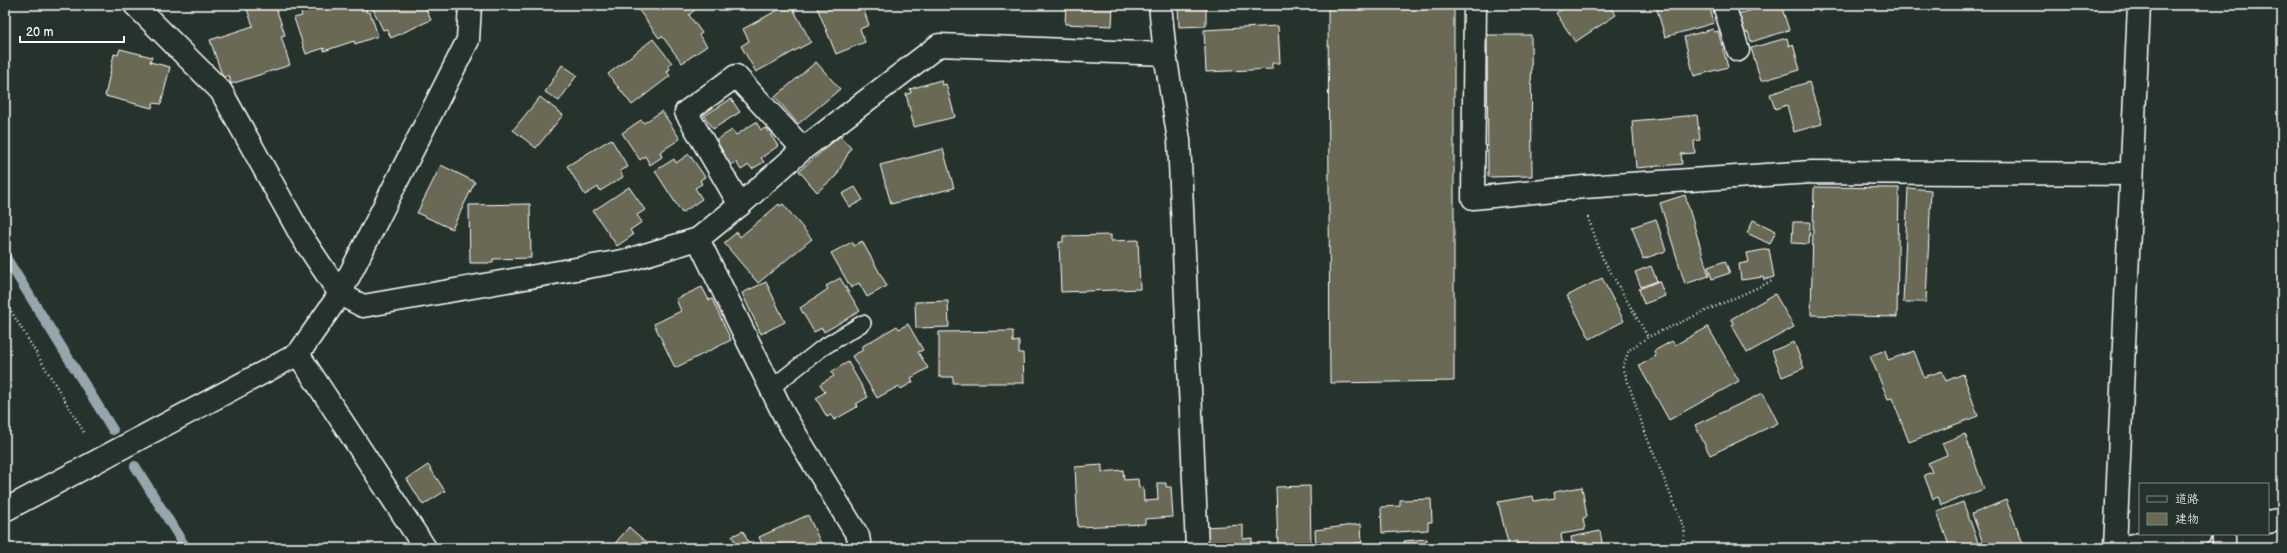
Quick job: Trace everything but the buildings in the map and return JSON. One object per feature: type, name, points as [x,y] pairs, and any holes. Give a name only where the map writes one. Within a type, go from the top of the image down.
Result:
[{"type":"street","points":[[135,5],[220,91],[302,237],[340,294],[363,306],[628,260],[698,239],[740,205],[803,149],[939,45],[1165,54]]},
{"type":"street","points":[[5,510],[298,354],[340,294],[468,40],[470,5]]},
{"type":"street","points":[[1160,5],[1165,54],[1179,140],[1197,548]]},
{"type":"street","points":[[1475,5],[1473,198],[1584,187],[1812,172],[2131,174]]},
{"type":"street","points":[[1724,5],[1738,50]]},
{"type":"street","points":[[2139,5],[2116,548],[2194,535]]},
{"type":"street","points":[[740,205],[686,112],[736,76],[803,149]]},
{"type":"street","points":[[698,239],[785,417],[858,536],[860,548]]},
{"type":"street","points":[[298,354],[425,548]]},
{"type":"street","points":[[2269,522],[2282,519]]},
{"type":"street","points":[[2224,535],[2224,548]]},
{"type":"lane","points":[[771,388],[822,348],[863,323]]},
{"type":"path","points":[[1584,187],[1588,221],[1603,259],[1648,337]]},
{"type":"path","points":[[1682,548],[1685,530],[1644,430],[1623,367],[1629,350],[1648,337],[1772,280]]},
{"type":"path","points":[[5,301],[101,460]]},
{"type":"waterway","points":[[5,256],[113,430]]},
{"type":"waterway","points":[[135,466],[186,548]]}]
